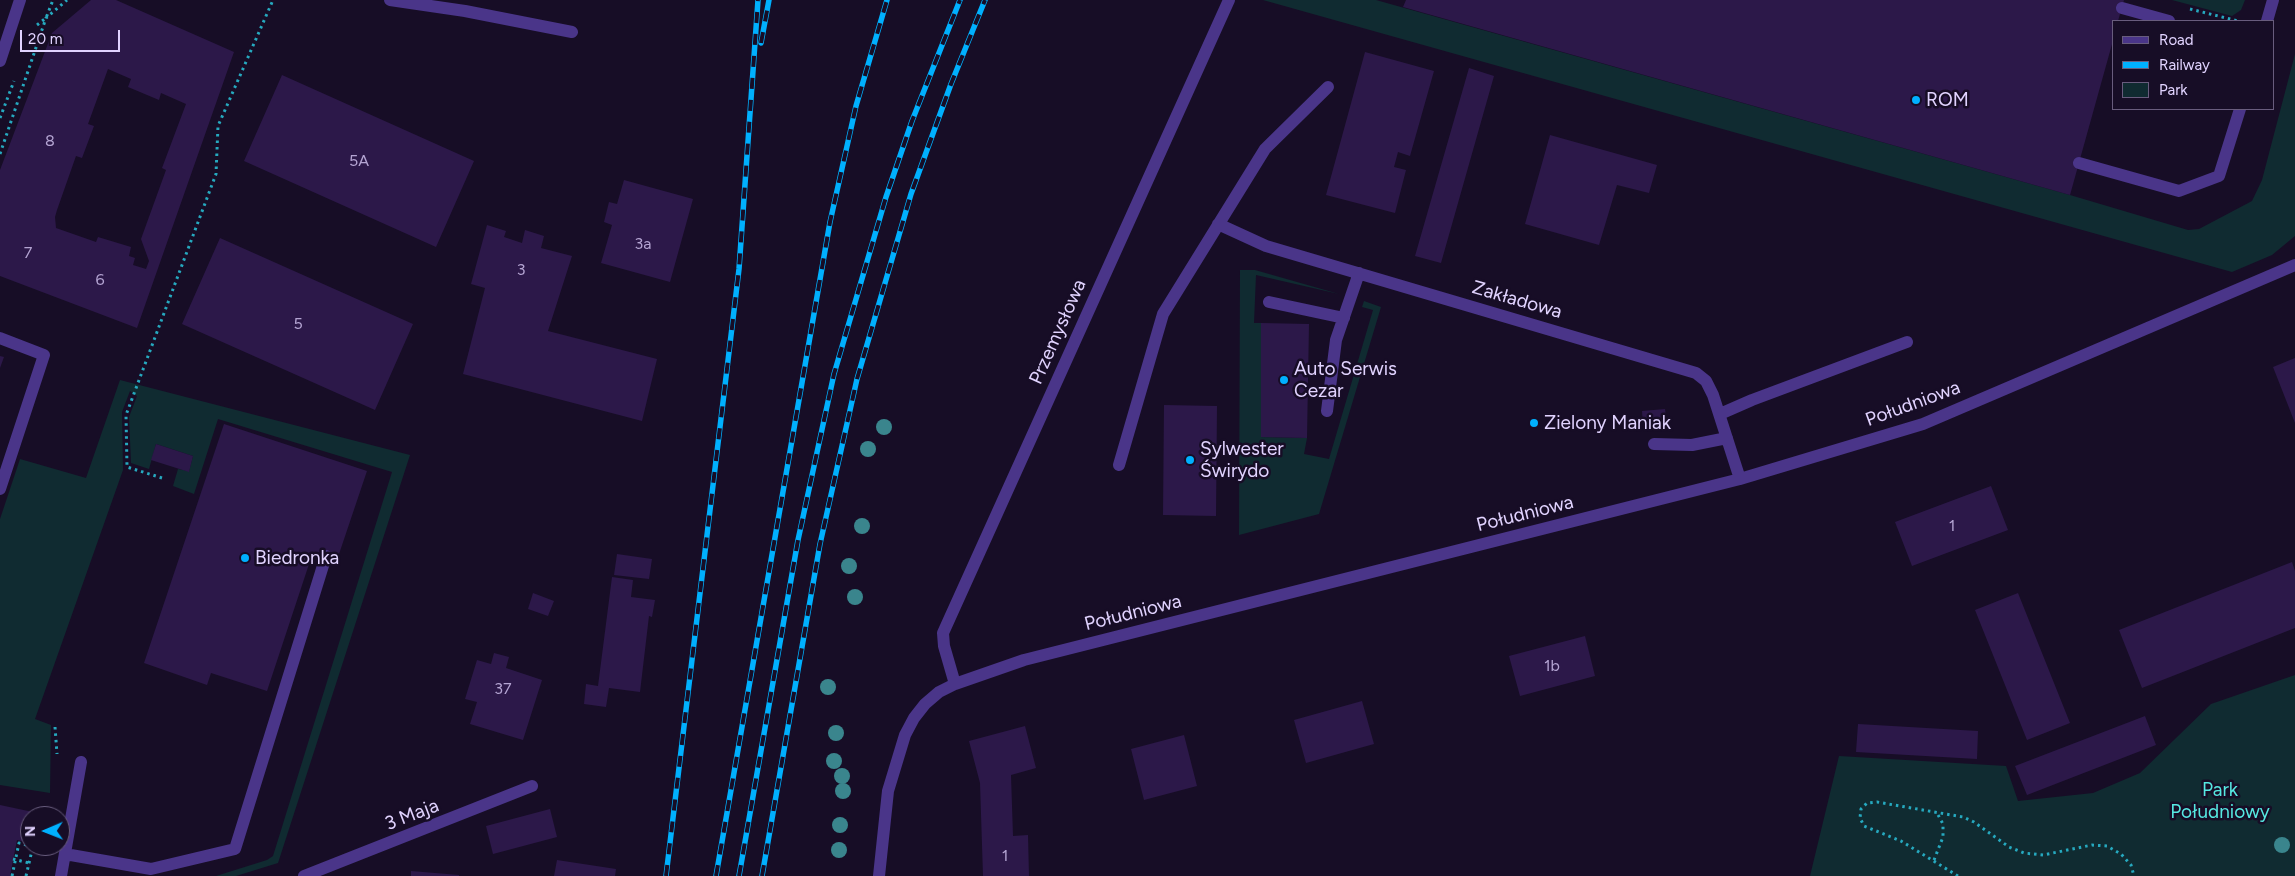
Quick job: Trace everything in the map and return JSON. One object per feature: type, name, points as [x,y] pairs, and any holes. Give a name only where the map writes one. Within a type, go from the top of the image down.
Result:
[{"type":"street","points":[[390,0],[465,11],[572,32]]},
{"type":"street","name":"Przemysłowa","points":[[955,684],[944,646],[943,633],[1229,0]]},
{"type":"street","points":[[2266,20],[2273,0]]},
{"type":"street","points":[[0,61],[18,2]]},
{"type":"street","points":[[2122,8],[2165,20]]},
{"type":"street","points":[[1118,465],[1163,314],[1265,149],[1328,87]]},
{"type":"street","points":[[2079,163],[2179,190],[2219,176],[2240,110]]},
{"type":"street","name":"Zakładowa","points":[[1218,224],[1266,246],[1696,373],[1706,381],[1713,394],[1740,479]]},
{"type":"street","name":"Południowa","points":[[879,876],[888,791],[904,735],[925,704],[939,692],[955,684],[1024,660],[1740,479],[1923,424],[2295,265]]},
{"type":"street","points":[[1327,412],[1336,340],[1359,273]]},
{"type":"street","points":[[1268,302],[1344,318]]},
{"type":"street","points":[[0,338],[44,355],[0,489]]},
{"type":"street","points":[[1720,414],[1752,400],[1907,342]]},
{"type":"street","points":[[1654,444],[1692,445],[1727,438]]},
{"type":"street","points":[[70,855],[151,869],[236,849],[326,556]]},
{"type":"street","points":[[70,829],[81,762]]},
{"type":"street","name":"3 Maja","points":[[304,876],[532,786]]},
{"type":"street","points":[[61,876],[66,856]]},
{"type":"path","points":[[0,154],[46,18],[67,0]]},
{"type":"path","points":[[162,478],[127,467],[126,415],[216,174],[218,126],[273,0]]},
{"type":"path","points":[[2183,7],[2234,20]]},
{"type":"path","points":[[1958,876],[1901,841],[1864,826],[1860,818],[1861,809],[1868,803],[1877,802],[1962,817],[1974,822],[2009,847],[2024,853],[2044,854],[2092,845],[2107,846],[2121,854],[2131,865],[2134,876]]},
{"type":"path","points":[[1934,860],[1943,837],[1943,824],[1937,813]]},
{"type":"path","points":[[12,876],[14,860],[20,843]]},
{"type":"path","points":[[26,876],[30,856]]},
{"type":"path","points":[[14,860],[29,863]]},
{"type":"green space","points":[[1263,0],[1376,0],[2070,195],[2188,230],[2199,229],[2252,201],[2262,180],[2295,54],[2295,236],[2272,255],[2232,272]]},
{"type":"green space","points":[[2172,0],[2245,0],[2241,10],[2232,16]]},
{"type":"green space","points":[[1240,270],[1255,270],[1339,294],[1256,275],[1254,323],[1261,323],[1261,437],[1307,438],[1304,454],[1329,459],[1373,310],[1362,307],[1364,301],[1381,307],[1319,514],[1239,535]]},
{"type":"green space","points":[[120,380],[410,455],[278,863],[236,876],[216,876],[267,860],[273,856],[392,472],[218,419],[194,494],[173,486],[178,469],[189,471],[193,456],[156,444],[149,469],[131,463],[129,417],[137,396],[130,391],[122,412],[123,470],[35,719],[51,725],[50,793],[0,785],[0,519],[20,459],[86,478]]},
{"type":"green space","name":"Park Południowy","points":[[2295,675],[2295,876],[1810,876],[1839,756],[2006,766],[2018,801],[2093,793],[2140,773],[2211,704]]},
{"type":"building","points":[[91,0],[116,0],[234,52],[137,328],[0,276],[0,170],[52,33]],"holes":[[[108,69],[131,79],[128,87],[159,100],[161,93],[186,104],[162,168],[166,170],[141,239],[149,261],[146,269],[133,265],[135,258],[129,256],[131,247],[98,237],[96,242],[56,228],[55,217],[76,156],[82,158],[94,126],[88,124]]]},
{"type":"building","name":"ROM","points":[[1406,0],[2124,0],[2118,20],[2112,20],[2112,44],[2070,195],[1403,7]]},
{"type":"building","points":[[1365,52],[1434,71],[1410,156],[1398,152],[1394,167],[1406,170],[1395,213],[1326,195]]},
{"type":"building","points":[[1469,68],[1494,76],[1441,263],[1415,256]]},
{"type":"building","points":[[282,75],[474,161],[436,247],[244,161]]},
{"type":"building","points":[[1550,135],[1657,165],[1649,193],[1617,185],[1599,245],[1525,224]]},
{"type":"building","points":[[624,180],[693,199],[670,282],[601,263],[612,225],[604,222],[609,202],[617,204]]},
{"type":"building","points":[[487,225],[506,231],[504,237],[522,243],[525,230],[544,236],[541,248],[572,256],[548,331],[657,359],[642,421],[463,374],[485,288],[471,284]]},
{"type":"building","points":[[220,238],[413,324],[375,410],[182,324]]},
{"type":"building","name":"Auto Serwis Cezar","points":[[1261,323],[1309,324],[1307,438],[1261,437]]},
{"type":"building","points":[[0,356],[4,357],[0,368]]},
{"type":"building","points":[[2295,358],[2295,423],[2273,367]]},
{"type":"building","name":"Sylwester Świrydo","points":[[1164,405],[1217,406],[1216,516],[1163,515]]},
{"type":"building","points":[[1665,409],[1667,424],[1643,426],[1642,411]]},
{"type":"building","name":"Biedronka","points":[[224,424],[367,471],[337,560],[313,552],[267,691],[211,673],[207,685],[144,663]]},
{"type":"building","points":[[156,444],[193,456],[189,472],[151,460]]},
{"type":"building","points":[[1991,486],[2008,530],[1912,566],[1895,522]]},
{"type":"building","points":[[617,554],[652,559],[649,579],[614,575]]},
{"type":"building","points":[[2292,562],[2295,571],[2295,628],[2142,688],[2119,630]]},
{"type":"building","points":[[612,577],[633,580],[631,597],[655,600],[652,617],[649,616],[640,692],[609,688],[606,707],[584,704],[586,684],[598,686]]},
{"type":"building","points":[[533,593],[554,601],[548,616],[528,609]]},
{"type":"building","points":[[2018,593],[2070,723],[2027,740],[1975,610]]},
{"type":"building","points":[[1585,636],[1595,676],[1520,696],[1509,656]]},
{"type":"building","points":[[494,653],[509,657],[506,668],[542,680],[523,740],[470,724],[477,702],[465,699],[477,660],[491,664]]},
{"type":"building","points":[[1362,701],[1374,744],[1306,763],[1294,720]]},
{"type":"building","points":[[2145,716],[2156,745],[2027,795],[2015,766]]},
{"type":"building","points":[[1858,724],[1978,731],[1977,759],[1856,752]]},
{"type":"building","points":[[1025,726],[1036,768],[1011,775],[1013,836],[1028,835],[1029,876],[983,876],[980,783],[969,741]]},
{"type":"building","points":[[1184,735],[1197,786],[1144,800],[1131,749]]},
{"type":"building","points":[[0,805],[20,809],[20,841],[17,840],[10,876],[0,876]]},
{"type":"building","points":[[550,809],[557,837],[493,854],[486,826]]},
{"type":"building","points":[[557,860],[616,869],[615,876],[554,876]]},
{"type":"building","points":[[411,871],[459,875],[459,876],[411,876]]},
{"type":"railway","points":[[666,876],[739,269],[758,0]]},
{"type":"railway","points":[[761,43],[769,0]]},
{"type":"railway","points":[[716,876],[830,222],[856,106],[887,0]]},
{"type":"railway","points":[[739,876],[798,540],[834,374],[886,197],[912,121],[960,0]]},
{"type":"railway","points":[[762,876],[820,544],[857,379],[911,194],[951,84],[985,0]]},
{"type":"place","name":"ROM","points":[[1916,100]]},
{"type":"place","name":"Auto Serwis Cezar","points":[[1284,380]]},
{"type":"place","name":"Zielony Maniak","points":[[1534,423]]},
{"type":"place","name":"Sylwester Świrydo","points":[[1190,460]]},
{"type":"place","name":"Biedronka","points":[[245,558]]}]
